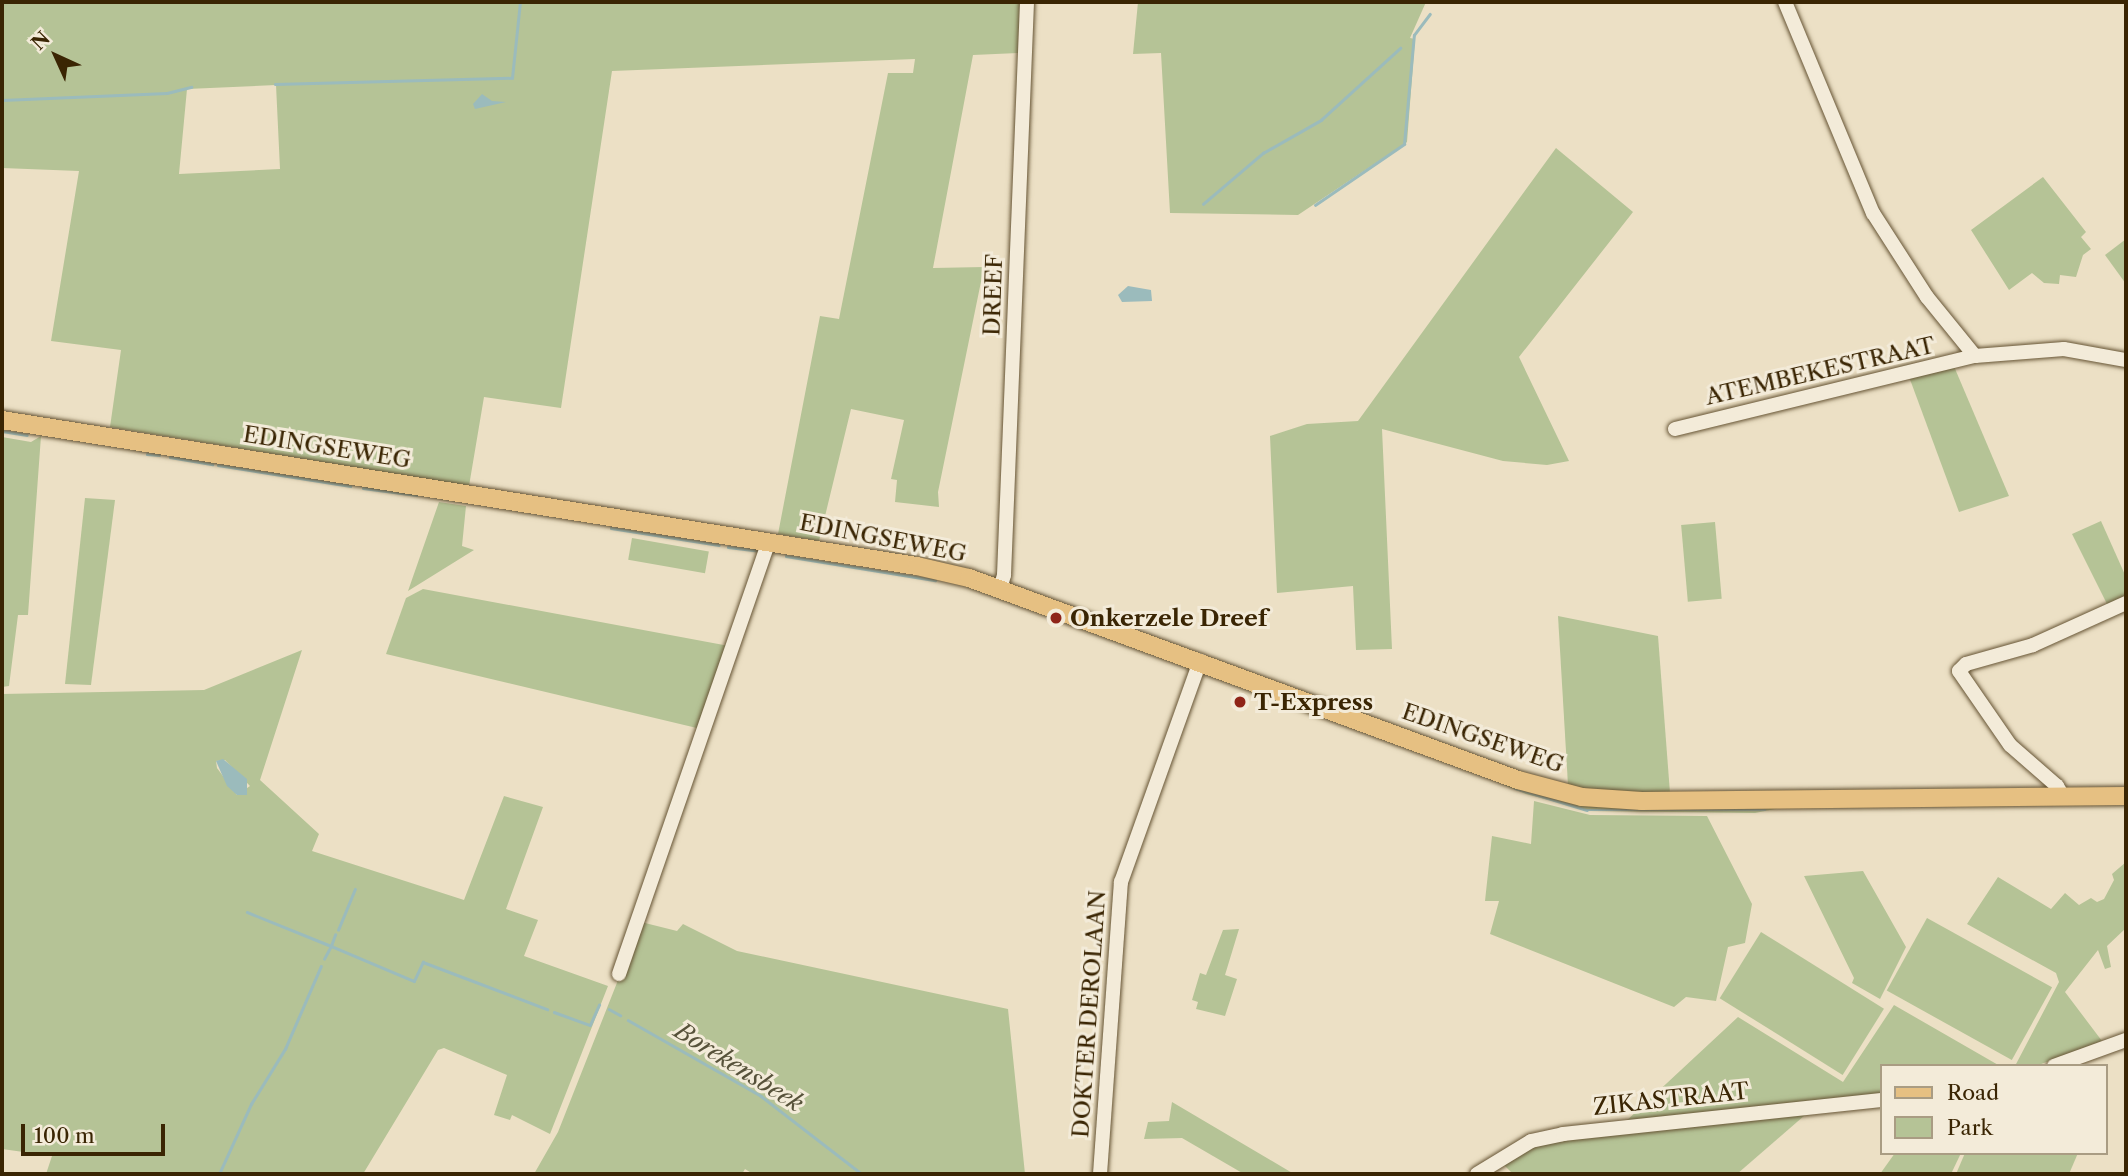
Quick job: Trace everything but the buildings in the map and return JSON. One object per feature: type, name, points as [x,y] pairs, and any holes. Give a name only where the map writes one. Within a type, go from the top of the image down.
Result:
[{"type":"main road","name":"EDINGSEWEG","points":[[2,420],[917,566],[1000,589],[1549,789],[1624,801],[2126,796]]},
{"type":"street","name":"DREEF","points":[[1000,589],[1004,564],[1027,2]]},
{"type":"street","name":"ATEMBEKESTRAAT","points":[[1785,2],[1873,213],[1927,297],[1975,356]]},
{"type":"street","name":"ATEMBEKESTRAAT","points":[[1675,429],[1975,356],[2064,349],[2126,360]]},
{"type":"street","name":"EDINGSEWEG","points":[[619,974],[769,542]]},
{"type":"street","points":[[2064,797],[2057,786],[2010,745],[1959,671],[1966,664],[2033,645],[2126,603]]},
{"type":"street","name":"DOKTER DEROLAAN","points":[[1100,1174],[1121,882],[1200,661]]},
{"type":"street","points":[[2060,1064],[2126,1040]]},
{"type":"street","name":"ZIKASTRAAT","points":[[1477,1174],[1531,1141],[1563,1134],[1880,1100]]},
{"type":"green space","points":[[2,2],[1020,2],[1018,53],[973,55],[933,268],[984,267],[938,492],[939,507],[895,502],[897,480],[891,479],[904,420],[851,409],[819,541],[778,534],[820,316],[839,319],[888,73],[913,73],[915,59],[612,71],[561,408],[484,397],[469,486],[110,427],[121,350],[51,341],[79,171],[2,168]],"holes":[[[276,85],[280,169],[179,174],[187,89]]]},
{"type":"green space","points":[[1138,2],[1426,2],[1410,38],[1415,39],[1407,142],[1298,215],[1170,213],[1161,53],[1133,54]]},
{"type":"green space","points":[[1556,148],[1633,212],[1519,357],[1569,461],[1547,465],[1503,461],[1382,429],[1392,649],[1356,650],[1353,586],[1277,593],[1270,436],[1307,424],[1358,421]]},
{"type":"green space","points":[[2043,177],[2086,232],[2081,237],[2091,249],[2083,255],[2076,277],[2060,275],[2059,284],[2044,283],[2032,273],[2009,290],[1971,230]]},
{"type":"green space","points":[[2126,239],[2126,284],[2105,255]]},
{"type":"green space","points":[[1953,364],[2009,496],[1959,512],[1908,374]]},
{"type":"green space","points":[[41,436],[28,615],[18,615],[9,686],[2,687],[2,437],[31,442]]},
{"type":"green space","points":[[85,498],[115,500],[91,685],[65,684]]},
{"type":"green space","points":[[439,502],[466,506],[462,546],[474,550],[408,591]]},
{"type":"green space","points":[[2101,521],[2126,577],[2126,598],[2108,606],[2072,534]]},
{"type":"green space","points":[[1715,522],[1722,599],[1688,602],[1681,525]]},
{"type":"green space","points":[[632,538],[709,552],[705,573],[628,560]]},
{"type":"green space","points":[[423,589],[729,646],[701,729],[386,654],[406,598]]},
{"type":"green space","points":[[1558,616],[1658,636],[1670,793],[1605,792],[1568,785]]},
{"type":"green space","points":[[302,650],[260,780],[319,834],[312,851],[464,900],[504,796],[543,807],[506,909],[538,920],[524,956],[608,986],[550,1134],[512,1115],[510,1120],[494,1115],[507,1075],[444,1048],[438,1050],[363,1174],[46,1174],[52,1156],[2,1149],[2,694],[204,690]],"holes":[[[225,760],[250,786],[237,795],[217,768],[216,761]]]},
{"type":"green space","points":[[1506,782],[1785,807],[1755,813],[1591,811],[1526,794],[1504,785]]},
{"type":"green space","points":[[1534,801],[1590,815],[1707,816],[1752,904],[1745,943],[1728,947],[1716,1001],[1686,997],[1674,1007],[1490,934],[1499,901],[1485,901],[1492,836],[1531,844]]},
{"type":"green space","points":[[2126,862],[2126,928],[2107,946],[2111,967],[2105,969],[2098,950],[2065,992],[2102,1041],[2041,1064],[2016,1064],[2059,982],[2056,973],[1967,924],[1998,877],[2051,909],[2065,893],[2079,905],[2091,898],[2097,902],[2104,899],[2114,880],[2112,874]]},
{"type":"green space","points":[[1863,871],[1906,947],[1880,999],[1852,983],[1854,978],[1804,876]]},
{"type":"green space","points":[[1927,918],[2052,987],[2012,1060],[1887,991]]},
{"type":"green space","points":[[641,922],[677,931],[683,924],[737,951],[1008,1009],[1025,1174],[753,1174],[745,1169],[742,1174],[534,1174],[558,1132]]},
{"type":"green space","points":[[1239,929],[1225,975],[1237,979],[1225,1016],[1196,1009],[1198,1002],[1192,1000],[1200,973],[1206,975],[1223,930]]},
{"type":"green space","points":[[1761,932],[1884,1009],[1843,1075],[1720,998]]},
{"type":"green space","points":[[1894,1005],[1997,1064],[1880,1064],[1880,1097],[1624,1123],[1738,1017],[1843,1082]]},
{"type":"green space","points":[[1172,1102],[1294,1174],[1244,1174],[1182,1138],[1144,1139],[1148,1122],[1169,1121]]},
{"type":"green space","points":[[1812,1109],[1737,1174],[1513,1174],[1501,1162],[1529,1145]]},
{"type":"green space","points":[[1894,1155],[1960,1155],[1951,1174],[1880,1174]]},
{"type":"green space","points":[[1964,1155],[2077,1155],[2069,1174],[1956,1174]]},
{"type":"water","points":[[482,94],[492,101],[506,102],[475,109],[473,104]]},
{"type":"water","points":[[1128,286],[1151,290],[1152,301],[1122,302],[1118,295]]},
{"type":"water","points":[[223,759],[247,779],[247,795],[237,795],[227,786],[216,761]]},
{"type":"waterway","points":[[275,84],[512,78],[520,2]]},
{"type":"waterway","points":[[1315,205],[1404,144],[1414,35],[1430,14]]},
{"type":"waterway","points":[[1203,204],[1263,153],[1321,120],[1400,48]]},
{"type":"waterway","points":[[2,100],[167,93],[191,87]]},
{"type":"waterway","points":[[2,431],[27,435]]},
{"type":"waterway","points":[[147,454],[159,455]]},
{"type":"waterway","points":[[170,457],[212,464]]},
{"type":"waterway","points":[[218,465],[350,486]]},
{"type":"waterway","points":[[363,488],[417,495]]},
{"type":"waterway","points":[[611,528],[719,545]]},
{"type":"waterway","points":[[728,547],[759,551]]},
{"type":"waterway","points":[[786,556],[935,580]]},
{"type":"waterway","points":[[1515,788],[1587,810],[1765,810]]},
{"type":"waterway","points":[[338,930],[355,889]]},
{"type":"waterway","points":[[247,912],[331,946],[335,935]]},
{"type":"waterway","name":"Borekensbeek","points":[[324,959],[331,946],[414,981],[423,962],[547,1009]]},
{"type":"waterway","name":"Borekensbeek","points":[[219,1174],[251,1104],[285,1049],[321,966]]},
{"type":"waterway","name":"Borekensbeek","points":[[554,1012],[590,1025],[599,1005]]},
{"type":"waterway","name":"Borekensbeek","points":[[609,1009],[620,1015]]},
{"type":"waterway","name":"Borekensbeek","points":[[628,1020],[761,1096],[862,1174]]},
{"type":"place","name":"Onkerzele Dreef","points":[[1056,618]]},
{"type":"place","name":"T-Express","points":[[1240,702]]}]
